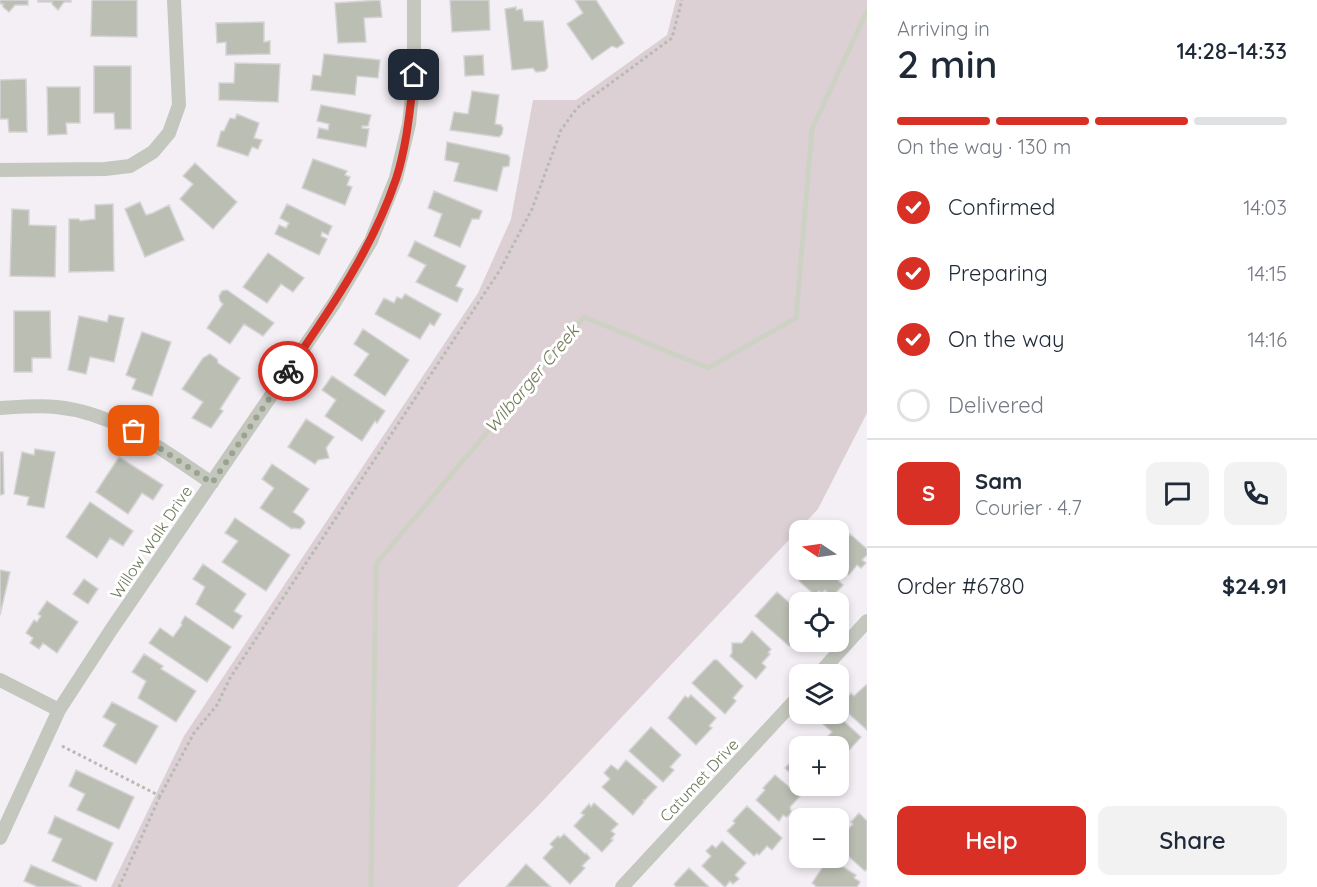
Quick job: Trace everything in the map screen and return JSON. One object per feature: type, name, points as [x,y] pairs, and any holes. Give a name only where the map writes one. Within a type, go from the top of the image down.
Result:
[{"type":"street","points":[[0,170],[105,169],[130,166],[153,152],[169,133],[179,105],[174,0]]},
{"type":"street","name":"Willow Walk Drive","points":[[0,838],[59,710],[335,302],[371,241],[396,178],[409,124],[414,75],[414,0]]},
{"type":"street","points":[[0,408],[55,406],[91,413],[134,431],[212,483]]},
{"type":"street","points":[[828,664],[867,621]]},
{"type":"street","points":[[0,680],[59,710]]},
{"type":"street","name":"Catumet Drive","points":[[622,887],[789,707]]},
{"type":"path","points":[[119,887],[160,796],[194,732],[217,705],[230,678],[500,270],[532,209],[561,130],[578,108],[672,38],[682,0]]},
{"type":"path","points":[[62,746],[160,796]]},
{"type":"shaded area","points":[[676,0],[867,0],[867,413],[818,509],[808,520],[789,520],[789,540],[537,807],[457,887],[111,887],[184,736],[478,293],[511,219],[533,100],[576,100],[667,35]]},
{"type":"building","points":[[0,0],[28,0],[28,5],[15,5],[9,12],[3,4],[0,4]]},
{"type":"building","points":[[38,0],[71,0],[71,2],[64,2],[58,10],[52,2],[38,2]]},
{"type":"building","points":[[92,0],[137,0],[137,37],[91,36]]},
{"type":"building","points":[[380,0],[382,17],[364,18],[366,42],[338,43],[335,3]]},
{"type":"building","points":[[450,0],[489,0],[490,30],[452,32]]},
{"type":"building","points":[[575,0],[596,0],[624,43],[617,48],[612,46],[592,60],[567,24],[583,13]]},
{"type":"building","points":[[516,7],[516,10],[522,9],[524,21],[543,21],[548,67],[545,71],[536,72],[533,68],[512,70],[505,9]]},
{"type":"building","points":[[264,22],[264,42],[270,41],[270,54],[226,55],[226,42],[217,43],[216,23]]},
{"type":"building","points":[[324,54],[380,60],[378,78],[357,76],[355,95],[311,90],[313,75],[321,76]]},
{"type":"building","points":[[483,55],[484,75],[465,76],[464,56]]},
{"type":"building","points":[[235,63],[280,64],[278,102],[219,100],[219,83],[234,83]]},
{"type":"building","points":[[94,66],[131,66],[131,129],[115,129],[114,113],[94,113]]},
{"type":"building","points":[[26,79],[27,132],[9,132],[8,119],[0,119],[0,80]]},
{"type":"building","points":[[47,87],[80,87],[80,123],[66,123],[67,134],[48,135]]},
{"type":"building","points":[[472,91],[499,95],[495,124],[503,128],[499,137],[450,130],[454,112],[468,114]]},
{"type":"building","points":[[321,105],[371,115],[368,126],[362,126],[362,128],[369,129],[366,147],[317,138],[319,128],[328,130],[329,124],[317,121]]},
{"type":"building","points":[[237,114],[259,123],[254,138],[262,140],[258,149],[252,147],[248,156],[217,146],[221,131],[224,131],[230,118],[235,119]]},
{"type":"building","points":[[447,142],[508,155],[509,166],[503,167],[497,191],[454,181],[459,163],[445,160]]},
{"type":"building","points":[[313,159],[347,171],[345,175],[350,177],[347,185],[352,187],[345,205],[302,188]]},
{"type":"building","points":[[195,163],[237,202],[213,229],[180,199],[193,184],[183,176]]},
{"type":"building","points":[[434,191],[482,211],[479,219],[472,219],[460,247],[434,236],[442,214],[428,208]]},
{"type":"building","points":[[140,202],[146,215],[169,205],[184,240],[145,257],[125,209]]},
{"type":"building","points":[[113,204],[114,271],[69,272],[69,219],[80,221],[95,219],[95,205]]},
{"type":"building","points":[[287,204],[332,226],[328,235],[322,232],[321,236],[327,239],[319,255],[275,234],[279,225],[286,228],[289,223],[280,218]]},
{"type":"building","points":[[12,209],[29,210],[29,225],[56,226],[55,277],[10,276]]},
{"type":"building","points":[[415,241],[466,266],[456,286],[463,289],[457,302],[416,282],[426,265],[408,256]]},
{"type":"building","points":[[268,253],[304,278],[293,292],[281,284],[267,303],[243,287]]},
{"type":"building","points":[[227,290],[274,323],[263,336],[244,324],[230,344],[207,328],[223,304],[219,296],[222,291]]},
{"type":"building","points":[[405,294],[441,314],[434,326],[430,323],[420,339],[375,314],[384,298],[394,303],[397,297],[402,299]]},
{"type":"building","points":[[14,311],[50,311],[51,358],[32,358],[32,372],[14,372]]},
{"type":"building","points":[[109,315],[124,318],[114,362],[90,357],[86,374],[68,370],[79,316],[107,322]]},
{"type":"building","points":[[363,329],[409,360],[385,396],[354,375],[369,354],[354,344]]},
{"type":"building","points":[[142,332],[171,342],[152,396],[132,389],[136,379],[126,375]]},
{"type":"building","points":[[210,354],[217,359],[218,363],[240,378],[220,409],[223,411],[211,428],[192,418],[203,402],[182,389],[203,358]]},
{"type":"building","points":[[332,376],[385,411],[377,423],[375,421],[362,441],[325,416],[336,400],[322,390]]},
{"type":"building","points":[[306,419],[334,437],[326,448],[329,458],[318,460],[315,464],[288,447]]},
{"type":"building","points":[[35,449],[55,452],[44,508],[27,505],[29,497],[14,494],[22,452],[34,455]]},
{"type":"building","points":[[0,452],[3,452],[4,494],[0,495]]},
{"type":"building","points":[[119,457],[163,485],[153,500],[142,493],[128,514],[96,492]]},
{"type":"building","points":[[272,464],[309,489],[293,512],[305,523],[300,529],[292,529],[260,508],[274,488],[262,479]]},
{"type":"building","points":[[90,502],[133,531],[123,546],[110,538],[97,558],[66,537]]},
{"type":"building","points":[[235,518],[290,555],[266,591],[222,562],[238,541],[225,533]]},
{"type":"building","points":[[849,535],[867,549],[867,555],[862,560],[866,563],[861,568],[857,565],[849,575]]},
{"type":"building","points":[[203,564],[246,594],[234,611],[242,616],[233,629],[196,604],[205,587],[193,579]]},
{"type":"building","points":[[0,570],[10,572],[0,615]]},
{"type":"building","points":[[84,579],[98,589],[88,604],[73,594]]},
{"type":"building","points":[[838,580],[843,585],[837,592],[825,590],[812,592],[799,581]]},
{"type":"building","points":[[777,592],[789,602],[789,646],[755,616]]},
{"type":"building","points":[[47,601],[78,622],[57,653],[43,643],[39,649],[30,643],[33,638],[26,633],[34,620],[37,622],[41,616],[38,614]]},
{"type":"building","points":[[185,616],[231,647],[207,682],[149,643],[160,628],[173,637],[182,625]]},
{"type":"building","points":[[752,631],[771,649],[768,653],[770,654],[762,663],[766,667],[756,679],[730,656],[732,643],[742,643]]},
{"type":"building","points":[[144,654],[163,666],[161,669],[196,691],[176,722],[138,698],[146,681],[132,672]]},
{"type":"building","points":[[714,660],[717,660],[743,686],[733,698],[736,701],[725,714],[692,683]]},
{"type":"building","points":[[867,686],[867,730],[849,714],[849,695],[851,693],[854,696]]},
{"type":"building","points":[[691,695],[716,718],[709,726],[712,728],[696,745],[668,718],[685,696],[688,698]]},
{"type":"building","points":[[112,702],[158,726],[136,764],[103,746],[116,724],[103,717]]},
{"type":"building","points":[[823,724],[847,724],[861,737],[849,750],[849,736],[828,736],[832,732]]},
{"type":"building","points":[[651,727],[681,755],[670,767],[674,770],[663,782],[629,751]]},
{"type":"building","points":[[626,760],[657,787],[643,800],[644,802],[633,815],[602,787],[610,779],[604,773],[611,765],[618,770]]},
{"type":"building","points":[[76,770],[134,797],[119,829],[77,810],[85,794],[69,786]]},
{"type":"building","points":[[775,775],[789,787],[789,796],[800,796],[789,808],[787,817],[783,815],[779,821],[756,800],[765,790],[763,788]]},
{"type":"building","points":[[594,803],[618,824],[611,831],[615,834],[611,839],[613,840],[602,852],[574,826],[584,815],[581,813],[589,804],[591,807]]},
{"type":"building","points":[[747,806],[782,838],[772,850],[767,846],[759,855],[757,853],[754,856],[727,831]]},
{"type":"building","points":[[859,813],[867,821],[867,869],[865,871],[849,857],[849,829],[853,824],[851,822]]},
{"type":"building","points":[[55,816],[113,843],[96,881],[52,861],[62,839],[48,833]]},
{"type":"building","points":[[564,834],[590,858],[582,866],[585,868],[570,884],[543,858],[553,847],[550,844],[558,836],[560,838]]},
{"type":"building","points":[[722,841],[746,863],[735,875],[739,879],[733,884],[730,881],[725,887],[702,866],[711,856],[706,851],[712,845],[716,848]]},
{"type":"building","points":[[526,864],[551,887],[506,887]]},
{"type":"building","points":[[31,865],[82,887],[38,887],[24,881]]},
{"type":"building","points":[[689,868],[709,887],[676,887],[674,884]]},
{"type":"building","points":[[822,868],[845,868],[856,875],[854,878],[860,882],[857,887],[817,887],[812,883]]},
{"type":"waterway","name":"Wilbarger Creek","points":[[371,887],[376,564],[584,317],[708,368],[796,318],[812,129],[867,11]]},
{"type":"way so far","points":[[134,431],[212,483],[288,371]]},
{"type":"route","points":[[288,371],[335,302],[371,241],[396,178],[409,124],[414,75]]}]
